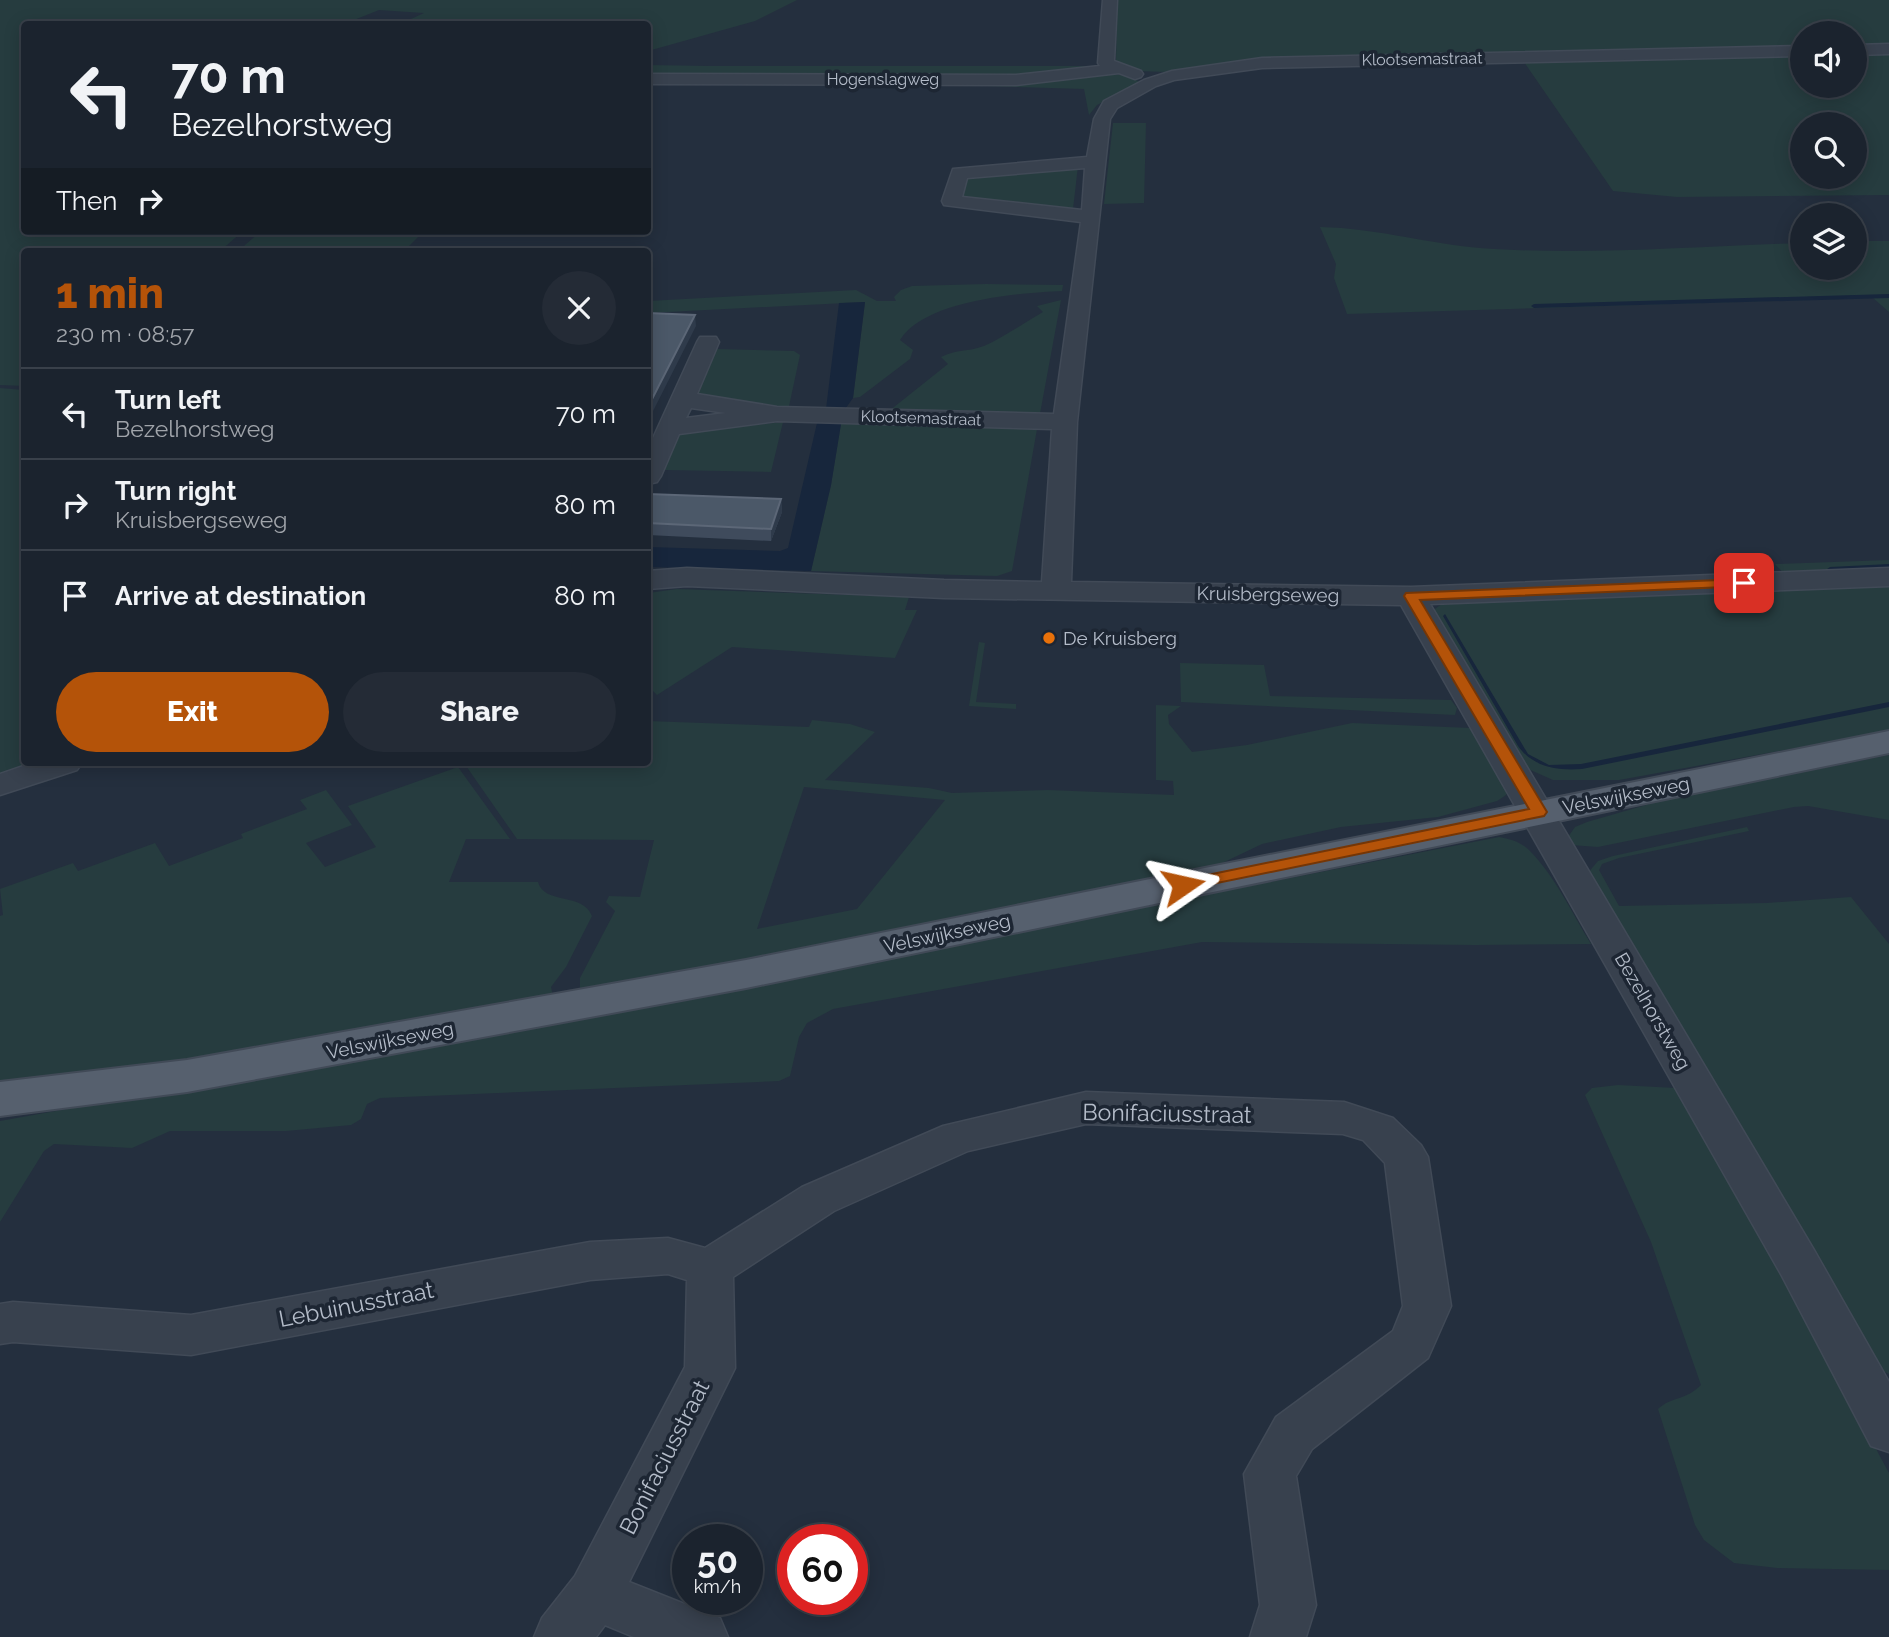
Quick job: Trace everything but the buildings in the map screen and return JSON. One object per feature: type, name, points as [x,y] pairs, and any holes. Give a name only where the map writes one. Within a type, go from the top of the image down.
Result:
[{"type":"main road","name":"Velswijkseweg","points":[[0,1099],[187,1076],[371,1045],[746,974],[1889,743]]},
{"type":"street","points":[[1110,0],[1106,63],[1158,80]]},
{"type":"street","points":[[1867,50],[1889,49]]},
{"type":"street","name":"Klootsemastraat","points":[[1056,591],[1065,422],[1091,216],[1095,162],[1105,112],[1130,92],[1158,80],[1262,63],[1790,51]]},
{"type":"street","name":"Hogenslagweg","points":[[651,79],[1016,79],[1118,69]]},
{"type":"street","points":[[1091,216],[951,201],[959,173],[1095,162]]},
{"type":"street","points":[[651,469],[708,342]]},
{"type":"street","name":"Klootsemastraat","points":[[683,399],[777,414],[1065,422]]},
{"type":"street","name":"Klootsemastraat","points":[[670,428],[777,414]]},
{"type":"street","name":"Kruisbergseweg","points":[[651,580],[687,578],[1056,591],[1411,596],[1889,577]]},
{"type":"street","name":"Bezelhorstweg","points":[[1411,596],[1539,812],[1791,1251],[1889,1430]]},
{"type":"street","points":[[0,785],[56,766]]},
{"type":"street","name":"Bonifaciusstraat","points":[[562,1637],[594,1594],[710,1368],[710,1268],[818,1199],[958,1137],[1086,1108],[1344,1118],[1378,1129],[1406,1157],[1427,1306],[1412,1345],[1294,1433],[1270,1474],[1288,1605],[1278,1637]]},
{"type":"street","name":"Lebuinusstraat","points":[[0,1324],[13,1322],[191,1335],[590,1261],[668,1256],[710,1268]]},
{"type":"street","points":[[594,1594],[700,1637]]},
{"type":"green space","points":[[0,0],[797,0],[755,21],[651,50],[651,21],[407,21],[424,13],[379,10],[352,21],[21,21],[21,235],[238,235],[224,248],[21,248],[21,386],[0,385]]},
{"type":"green space","points":[[1117,0],[1889,0],[1889,44],[1867,45],[1867,21],[1790,21],[1790,46],[1428,54],[1222,64],[1166,72],[1138,71],[1116,64]]},
{"type":"green space","points":[[1889,51],[1889,195],[1677,197],[1613,191],[1522,59],[1790,53],[1790,98],[1867,98],[1867,52]]},
{"type":"green space","points":[[651,65],[1096,66],[1001,76],[651,75]]},
{"type":"green space","points":[[1102,73],[1129,76],[1138,81],[1138,84],[1097,105],[1089,115],[1084,89],[954,85],[959,81]]},
{"type":"green space","points":[[1113,123],[1146,123],[1144,203],[1104,204]]},
{"type":"green space","points":[[1078,166],[1073,209],[1070,211],[962,198],[965,175]]},
{"type":"green space","points":[[1320,227],[1364,230],[1472,247],[1532,251],[1609,251],[1790,243],[1790,280],[1867,280],[1867,241],[1889,241],[1889,312],[1873,298],[1347,314],[1334,278],[1336,264]]},
{"type":"green space","points":[[256,235],[420,235],[407,248],[242,248]]},
{"type":"green space","points":[[1063,285],[1062,291],[974,301],[930,316],[912,326],[900,340],[913,350],[910,359],[860,397],[853,398],[865,302],[651,313],[651,301],[856,290],[877,301],[896,301],[894,297],[901,290],[912,286]]},
{"type":"green space","points":[[1061,300],[1039,419],[884,415],[948,364],[941,357],[984,346],[1043,312],[1037,306]]},
{"type":"green space","points":[[717,349],[794,351],[800,355],[788,411],[691,399],[710,352]]},
{"type":"green space","points":[[0,388],[21,390],[21,766],[28,766],[0,775]]},
{"type":"green space","points":[[783,422],[771,472],[665,470],[660,466],[675,433]]},
{"type":"green space","points":[[841,423],[1037,429],[1012,571],[997,576],[811,571],[831,485]]},
{"type":"green space","points":[[1889,560],[1889,571],[1784,574],[1775,564]]},
{"type":"green space","points":[[1889,581],[1889,731],[1619,780],[1553,780],[1526,768],[1432,611],[1445,602]]},
{"type":"green space","points":[[677,589],[909,597],[905,610],[917,610],[895,658],[732,647],[657,695],[651,689],[651,593]]},
{"type":"green space","points":[[979,642],[985,643],[976,702],[1016,704],[1016,709],[969,706]]},
{"type":"green space","points":[[1180,663],[1264,665],[1270,696],[1451,700],[1457,708],[1455,715],[1181,702]]},
{"type":"green space","points":[[1156,705],[1181,706],[1168,715],[1169,724],[1192,752],[1247,745],[1352,723],[1470,728],[1484,735],[1509,789],[1506,795],[1497,801],[1438,817],[1341,827],[1262,844],[1216,866],[580,993],[580,978],[615,911],[606,902],[609,896],[640,897],[654,840],[517,839],[466,766],[651,766],[651,721],[809,727],[812,720],[850,724],[875,732],[825,780],[929,788],[952,793],[1048,790],[1174,795],[1173,781],[1156,780]],"holes":[[[804,787],[945,800],[857,909],[757,929]]]},
{"type":"green space","points":[[1889,755],[1889,820],[1808,806],[1598,847],[1571,845],[1568,837],[1575,827],[1587,822],[1660,801]]},
{"type":"green space","points":[[458,767],[510,839],[466,839],[449,882],[538,882],[548,894],[581,904],[592,916],[566,967],[551,987],[553,997],[148,1068],[0,1082],[0,916],[3,915],[0,889],[73,863],[78,871],[155,843],[169,866],[243,838],[241,834],[307,809],[300,800],[326,790],[352,825],[306,843],[325,867],[376,847],[348,806]]},
{"type":"green space","points":[[1747,827],[1749,831],[1619,858],[1602,864],[1599,870],[1619,906],[1767,903],[1851,897],[1889,944],[1889,1374],[1873,1366],[1587,874],[1598,861],[1613,856]]},
{"type":"green space","points":[[1499,837],[1522,845],[1538,860],[1555,883],[1591,944],[1202,942],[833,1009],[807,1023],[799,1037],[790,1076],[779,1081],[380,1098],[367,1104],[361,1119],[351,1125],[286,1131],[170,1131],[132,1148],[54,1144],[44,1151],[0,1222],[0,1121],[624,1009]]},
{"type":"green space","points":[[1618,1085],[1676,1088],[1765,1243],[1889,1473],[1889,1570],[1777,1568],[1734,1563],[1704,1540],[1695,1525],[1658,1409],[1690,1394],[1701,1385],[1651,1242],[1585,1095],[1592,1088]]},
{"type":"water","points":[[865,302],[853,398],[843,412],[831,485],[811,571],[651,567],[651,547],[780,551],[788,548],[817,423],[826,409],[839,303]]},
{"type":"water","points":[[1445,614],[1528,754],[1549,765],[1581,764],[1889,702],[1889,707],[1582,769],[1555,768],[1531,759],[1518,746],[1443,616]]},
{"type":"waterway","points":[[1534,306],[1889,296]]},
{"type":"waterway","points":[[1830,570],[1889,567]]},
{"type":"place","name":"De Kruisberg","points":[[1049,638]]},
{"type":"route","points":[[1183,885],[1539,812],[1411,596],[1744,583]]}]
